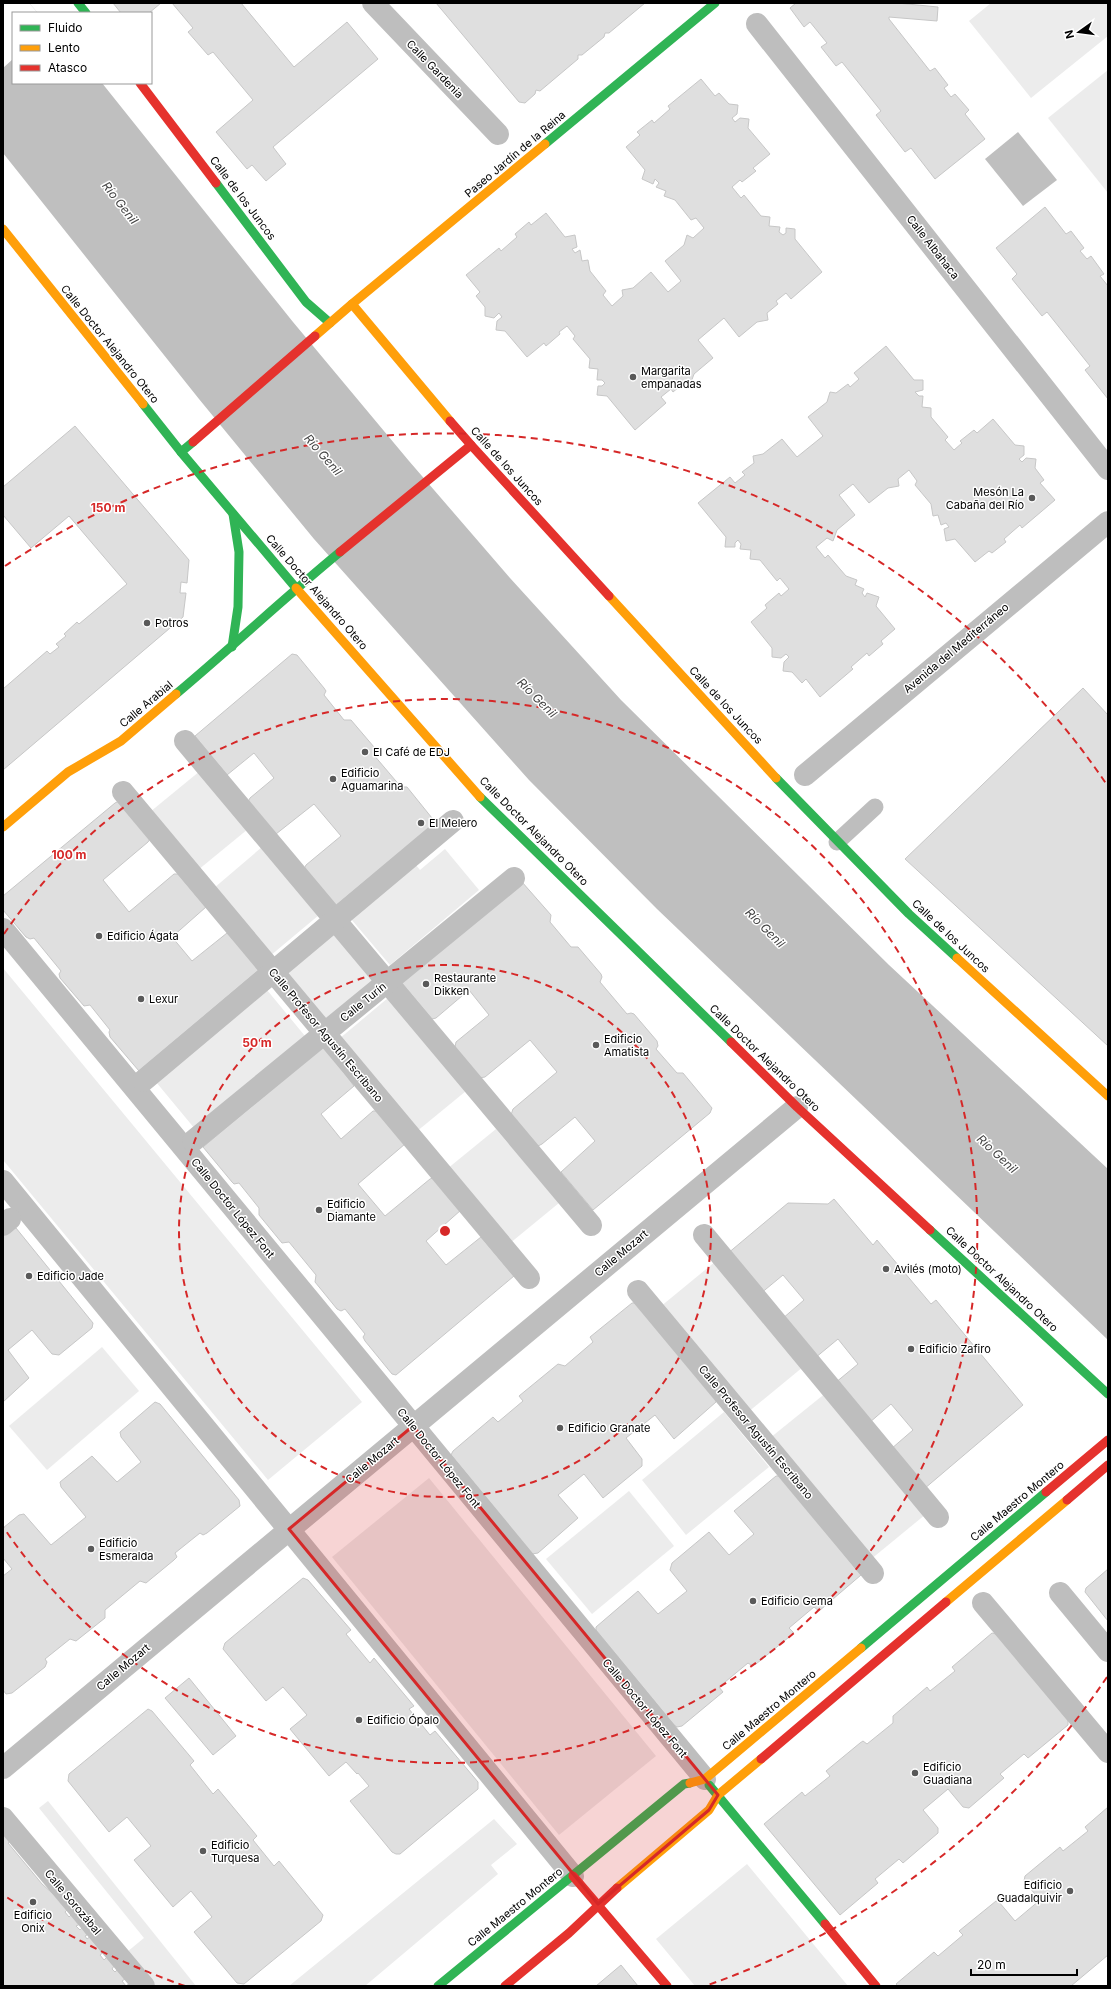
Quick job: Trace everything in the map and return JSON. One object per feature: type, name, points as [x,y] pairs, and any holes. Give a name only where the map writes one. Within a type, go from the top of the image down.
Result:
[{"type":"main road","points":[[78,3],[85,12]]},
{"type":"main road","name":"Paseo Jardín de la Reina","points":[[181,452],[352,304],[715,3]]},
{"type":"main road","name":"Calle de los Juncos","points":[[141,84],[306,302],[330,323]]},
{"type":"main road","name":"Calle Doctor Alejandro Otero","points":[[3,229],[181,452],[233,514],[478,795],[797,1106],[1108,1394]]},
{"type":"main road","name":"Calle de los Juncos","points":[[352,304],[471,445],[837,842],[909,914],[1108,1096]]},
{"type":"main road","name":"Calle Arabial","points":[[3,827],[68,772],[121,741],[232,647],[296,588],[471,445]]},
{"type":"main road","points":[[232,647],[238,599],[239,552],[233,514]]},
{"type":"main road","name":"Calle Maestro Montero","points":[[505,1986],[569,1933],[598,1904],[709,1810],[711,1787],[1108,1440]]},
{"type":"main road","name":"Calle Maestro Montero","points":[[438,1986],[684,1784],[711,1787],[1108,1465]]},
{"type":"main road","name":"Calle Doctor López Font","points":[[711,1787],[876,1986]]},
{"type":"main road","points":[[573,1876],[667,1986]]},
{"type":"street","name":"Calle Gardenia","points":[[373,3],[498,134]]},
{"type":"street","name":"Calle Albahaca","points":[[757,24],[1108,469]]},
{"type":"street","name":"Avenida del Mediterráneo","points":[[805,775],[1108,522]]},
{"type":"street","points":[[185,741],[592,1225]]},
{"type":"street","name":"Calle Profesor Agustín Escribano","points":[[123,792],[529,1278]]},
{"type":"street","points":[[142,1081],[453,821]]},
{"type":"street","name":"Calle Turín","points":[[194,1141],[514,878]]},
{"type":"street","name":"Calle Doctor López Font","points":[[5,932],[711,1787]]},
{"type":"street","name":"Calle Mozart","points":[[3,1768],[797,1106]]},
{"type":"street","points":[[3,1181],[573,1876]]},
{"type":"street","points":[[704,1235],[938,1517]]},
{"type":"street","name":"Calle Profesor Agustín Escribano","points":[[638,1291],[873,1573]]},
{"type":"street","points":[[1060,1593],[1108,1651]]},
{"type":"street","points":[[982,1603],[1108,1752]]},
{"type":"street","name":"Calle Sorozábal","points":[[3,1818],[144,1986]]},
{"type":"lane","points":[[837,842],[875,807]]},
{"type":"highlighted area","points":[[413,1426],[718,1795],[709,1810],[598,1904],[289,1529]]},
{"type":"shaded area","points":[[991,3],[1108,3],[1108,36],[1031,98],[969,21]]},
{"type":"shaded area","points":[[1108,70],[1108,193],[1048,118]]},
{"type":"shaded area","points":[[200,771],[248,829],[198,870],[150,812]]},
{"type":"shaded area","points":[[262,847],[319,915],[270,956],[214,888]]},
{"type":"shaded area","points":[[445,849],[479,890],[390,965],[351,919],[415,864],[420,870]]},
{"type":"shaded area","points":[[334,933],[373,980],[324,1021],[285,974]]},
{"type":"shaded area","points":[[3,968],[362,1402],[268,1480],[3,1160]]},
{"type":"shaded area","points":[[267,990],[305,1036],[195,1129],[156,1082]]},
{"type":"shaded area","points":[[388,998],[466,1091],[416,1132],[339,1039]]},
{"type":"shaded area","points":[[496,1129],[559,1203],[509,1244],[447,1169]]},
{"type":"shaded area","points":[[716,1261],[803,1367],[747,1413],[660,1307]]},
{"type":"shaded area","points":[[102,1347],[139,1391],[47,1470],[9,1426]]},
{"type":"shaded area","points":[[827,1392],[926,1514],[870,1560],[770,1438]]},
{"type":"shaded area","points":[[724,1412],[769,1467],[686,1535],[642,1480]]},
{"type":"shaded area","points":[[429,1478],[656,1756],[559,1835],[332,1557]]},
{"type":"shaded area","points":[[629,1491],[674,1546],[592,1614],[546,1559]]},
{"type":"shaded area","points":[[48,1801],[196,1986],[155,1986],[127,1952],[144,1938],[39,1808]]},
{"type":"shaded area","points":[[494,1819],[517,1844],[491,1865],[498,1874],[365,1986],[289,1986]]},
{"type":"shaded area","points":[[747,1864],[848,1986],[695,1986],[656,1939]]},
{"type":"water","name":"Río Genil","points":[[3,3],[29,3],[37,12],[12,12],[12,84],[103,84],[293,322],[409,461],[510,578],[621,700],[889,965],[1108,1169],[1108,1340],[657,909],[529,780],[314,539],[199,399],[3,153]]},
{"type":"water","points":[[1018,132],[1057,180],[1023,206],[985,159]]},
{"type":"pier","points":[[3,3],[29,3],[37,12],[12,12],[12,60],[3,68]]},
{"type":"building","points":[[113,3],[161,3],[150,12],[120,12]]},
{"type":"building","points":[[172,3],[241,3],[294,67],[347,22],[378,59],[273,147],[286,164],[266,181],[252,165],[247,169],[216,132],[253,100],[213,52],[208,55],[188,32],[193,28]]},
{"type":"building","points":[[436,3],[645,3],[609,33],[605,33],[604,37],[582,55],[578,55],[578,59],[540,91],[536,90],[535,94],[525,103],[519,102]]},
{"type":"building","points":[[796,3],[897,3],[938,7],[937,21],[889,17],[889,19],[930,71],[935,68],[948,85],[944,88],[951,97],[955,94],[969,110],[965,114],[985,139],[935,179],[911,148],[905,152],[876,115],[881,111],[842,62],[836,66],[821,47],[827,43],[810,22],[804,27],[790,8]]},
{"type":"building","points":[[701,79],[715,96],[719,93],[729,104],[738,105],[737,114],[732,118],[735,122],[740,118],[749,119],[748,128],[770,154],[753,168],[756,171],[742,182],[740,180],[732,187],[741,198],[744,195],[761,216],[770,217],[769,226],[780,227],[779,232],[783,235],[786,233],[786,228],[795,229],[795,239],[822,272],[791,299],[786,293],[776,301],[778,304],[767,313],[768,320],[757,322],[739,337],[724,318],[698,340],[713,358],[694,374],[690,385],[685,382],[673,392],[671,389],[661,397],[666,403],[635,430],[607,396],[597,395],[598,386],[602,386],[605,383],[602,380],[597,380],[598,369],[589,368],[590,359],[573,339],[575,336],[567,326],[546,346],[544,343],[527,357],[505,331],[496,330],[497,321],[502,317],[499,313],[494,318],[485,316],[485,307],[476,296],[480,292],[466,275],[499,248],[501,251],[517,237],[515,234],[529,222],[531,225],[546,213],[565,237],[575,235],[577,247],[572,249],[575,253],[580,250],[582,261],[588,260],[590,271],[606,291],[603,295],[612,306],[623,296],[622,290],[633,288],[651,272],[668,292],[681,281],[665,261],[684,245],[687,235],[693,238],[704,228],[696,218],[691,220],[675,200],[664,196],[666,191],[656,187],[659,183],[655,179],[653,184],[642,179],[645,170],[626,147],[640,135],[637,132],[652,120],[654,123],[670,109],[668,106]]},
{"type":"building","points":[[1045,207],[1066,234],[1071,231],[1084,248],[1080,251],[1087,259],[1091,256],[1104,274],[1100,276],[1108,286],[1108,399],[1085,370],[1090,366],[1047,312],[1042,316],[1012,279],[1017,274],[996,248]]},
{"type":"building","points":[[886,346],[914,380],[923,380],[923,390],[915,392],[919,396],[923,396],[922,407],[931,408],[931,417],[948,437],[945,440],[954,450],[962,443],[960,441],[974,430],[977,433],[993,419],[1015,445],[1024,446],[1024,455],[1019,459],[1022,462],[1026,458],[1036,459],[1035,468],[1044,480],[1040,483],[1055,500],[1022,528],[1020,525],[1004,539],[1006,542],[992,553],[989,551],[975,562],[955,539],[946,541],[944,529],[949,527],[946,523],[941,525],[938,515],[933,516],[931,504],[915,485],[917,481],[909,470],[898,479],[899,486],[888,488],[869,503],[853,484],[839,495],[855,515],[837,530],[833,541],[827,538],[816,547],[825,558],[828,555],[846,576],[857,580],[855,585],[864,589],[862,593],[865,597],[867,593],[879,597],[876,606],[895,629],[881,641],[883,644],[869,656],[867,653],[851,667],[853,669],[820,697],[806,679],[802,683],[792,672],[783,671],[784,662],[789,657],[786,654],[781,658],[772,657],[772,648],[751,622],[767,608],[765,605],[779,593],[781,596],[789,589],[780,578],[777,581],[760,560],[750,559],[751,550],[740,549],[741,544],[738,540],[735,543],[735,547],[725,547],[726,537],[698,503],[730,477],[735,483],[745,475],[742,472],[754,463],[753,456],[763,454],[782,439],[797,457],[823,436],[808,417],[827,402],[830,392],[836,393],[848,384],[850,387],[859,379],[854,373]]},
{"type":"building","points":[[75,426],[189,560],[187,583],[181,582],[180,593],[186,593],[183,617],[3,770],[3,689],[47,651],[50,654],[59,647],[56,644],[66,636],[64,634],[77,622],[79,624],[127,584],[69,516],[31,548],[3,515],[3,487]]},
{"type":"building","name":"Edificio Aguamarina","points":[[292,654],[297,655],[324,688],[326,691],[324,695],[344,720],[351,720],[374,747],[375,749],[373,754],[401,787],[407,787],[436,823],[334,907],[304,869],[306,865],[341,836],[314,804],[276,834],[248,802],[250,798],[274,778],[254,753],[227,775],[195,736]]},
{"type":"building","points":[[1083,688],[1108,715],[1108,1046],[905,859]]},
{"type":"building","name":"Edificio Ágata","points":[[119,801],[150,839],[103,880],[129,912],[174,874],[178,874],[206,907],[172,937],[192,961],[227,933],[260,969],[139,1071],[110,1037],[110,1030],[90,1005],[84,1006],[60,978],[59,974],[61,971],[34,938],[30,939],[26,937],[3,910],[3,896]]},
{"type":"building","name":"Edificio Amatista","points":[[522,882],[551,915],[550,922],[571,947],[578,947],[601,974],[602,977],[600,982],[627,1014],[634,1014],[657,1041],[658,1046],[656,1049],[677,1073],[683,1073],[712,1108],[710,1113],[593,1210],[561,1172],[595,1141],[575,1117],[538,1146],[511,1115],[513,1109],[557,1072],[530,1040],[485,1077],[479,1078],[455,1047],[456,1042],[489,1015],[469,990],[436,1018],[432,1019],[401,982]]},
{"type":"building","name":"Edificio Diamante","points":[[324,1046],[354,1086],[321,1114],[341,1139],[373,1111],[378,1111],[405,1144],[358,1184],[385,1216],[433,1178],[461,1210],[426,1241],[446,1265],[481,1237],[514,1276],[396,1375],[392,1374],[365,1341],[363,1337],[365,1334],[345,1309],[341,1311],[337,1309],[315,1282],[316,1275],[289,1242],[282,1243],[259,1215],[259,1208],[239,1183],[234,1184],[232,1182],[203,1147]]},
{"type":"building","name":"Edificio Zafiro","points":[[834,1199],[873,1245],[877,1240],[931,1304],[936,1300],[1023,1405],[924,1489],[891,1449],[913,1430],[891,1404],[869,1423],[835,1383],[858,1364],[838,1339],[815,1358],[782,1319],[804,1300],[783,1275],[760,1294],[727,1254],[788,1203],[828,1204]]},
{"type":"building","name":"Edificio Jade","points":[[16,1228],[93,1323],[92,1328],[59,1355],[52,1354],[32,1330],[8,1350],[29,1378],[3,1402],[3,1231]]},
{"type":"building","name":"Edificio Granate","points":[[632,1303],[636,1303],[716,1399],[716,1402],[674,1439],[655,1415],[626,1438],[642,1459],[642,1466],[603,1498],[584,1474],[558,1495],[578,1518],[538,1553],[532,1554],[451,1455],[453,1451],[493,1417],[498,1422],[523,1401],[519,1396],[558,1364],[565,1366],[593,1342],[590,1337]]},
{"type":"building","name":"Edificio Esmeralda","points":[[155,1402],[160,1404],[239,1500],[240,1506],[207,1533],[203,1535],[200,1533],[175,1553],[177,1557],[146,1583],[140,1581],[105,1610],[105,1618],[76,1641],[70,1639],[45,1659],[47,1662],[45,1667],[12,1693],[6,1694],[3,1690],[3,1576],[12,1569],[3,1558],[3,1528],[19,1515],[24,1514],[51,1545],[86,1517],[61,1487],[60,1482],[92,1456],[117,1482],[141,1462],[121,1437],[120,1432]]},
{"type":"building","name":"Edificio Gema","points":[[776,1476],[781,1476],[861,1575],[819,1611],[814,1607],[789,1628],[794,1633],[756,1664],[751,1665],[748,1663],[719,1687],[723,1692],[682,1726],[677,1727],[596,1630],[596,1627],[638,1591],[658,1614],[687,1591],[670,1570],[672,1563],[709,1532],[729,1555],[754,1534],[734,1511]]},
{"type":"building","points":[[1108,1569],[1108,1621],[1085,1592],[1086,1588]]},
{"type":"building","name":"Edificio Ópalo","points":[[303,1578],[308,1580],[351,1630],[346,1634],[370,1663],[374,1658],[414,1706],[409,1709],[430,1735],[435,1731],[478,1782],[478,1789],[400,1854],[392,1852],[350,1801],[369,1786],[358,1773],[357,1774],[346,1762],[329,1776],[290,1729],[307,1715],[283,1687],[266,1701],[223,1649],[225,1643]]},
{"type":"building","name":"Edificio Guadiana","points":[[992,1633],[996,1634],[1068,1720],[1068,1725],[1028,1758],[1024,1754],[1000,1774],[1004,1778],[969,1808],[963,1807],[948,1789],[923,1810],[938,1828],[938,1833],[903,1863],[899,1859],[875,1879],[878,1883],[840,1915],[764,1824],[802,1792],[805,1796],[830,1776],[826,1771],[860,1743],[863,1741],[867,1744],[893,1723],[893,1716],[927,1687],[930,1691],[955,1671],[952,1667]]},
{"type":"building","points":[[189,1678],[236,1736],[213,1755],[165,1698]]},
{"type":"building","name":"Edificio Turquesa","points":[[148,1709],[152,1711],[194,1761],[190,1765],[213,1794],[218,1789],[257,1836],[253,1840],[274,1866],[279,1861],[323,1915],[321,1921],[244,1984],[237,1983],[194,1932],[212,1917],[191,1891],[173,1907],[134,1860],[151,1846],[127,1817],[109,1832],[68,1781],[69,1774]]},
{"type":"building","name":"Edificio Guadalquivir","points":[[1108,1807],[1108,1955],[1071,1986],[898,1986],[896,1984],[934,1952],[938,1956],[963,1935],[959,1931],[996,1901],[999,1902],[1015,1921],[1040,1900],[1024,1881],[1025,1876],[1060,1847],[1063,1851],[1088,1831],[1085,1827]]},
{"type":"building","name":"Edificio Onix","points":[[3,1829],[12,1840],[8,1843],[42,1884],[69,1908],[65,1912],[69,1917],[72,1914],[80,1924],[76,1926],[80,1930],[82,1928],[87,1935],[85,1936],[87,1939],[92,1935],[105,1951],[100,1955],[104,1960],[107,1957],[114,1966],[112,1969],[115,1972],[117,1970],[125,1979],[122,1981],[126,1986],[3,1986]]},
{"type":"building","points":[[621,1965],[638,1986],[596,1986]]},
{"type":"building","points":[[130,1983],[133,1986],[126,1986]]},
{"type":"traffic: fast","points":[[78,3],[85,12]]},
{"type":"traffic: fast","points":[[545,144],[715,3]]},
{"type":"traffic: fast","points":[[216,183],[306,302],[330,323]]},
{"type":"traffic: fast","points":[[143,404],[181,452]]},
{"type":"traffic: fast","points":[[193,442],[181,452],[296,588]]},
{"type":"traffic: fast","points":[[232,647],[238,607],[239,552],[233,514]]},
{"type":"traffic: fast","points":[[176,694],[340,552]]},
{"type":"traffic: fast","points":[[776,778],[909,914],[957,958]]},
{"type":"traffic: fast","points":[[480,797],[731,1042]]},
{"type":"traffic: fast","points":[[930,1230],[1108,1394]]},
{"type":"traffic: fast","points":[[861,1648],[1046,1492]]},
{"type":"traffic: fast","points":[[438,1986],[684,1784],[690,1783]]},
{"type":"traffic: fast","points":[[709,1785],[825,1924]]},
{"type":"traffic: slow","points":[[352,304],[545,144]]},
{"type":"traffic: slow","points":[[3,229],[143,404]]},
{"type":"traffic: slow","points":[[315,336],[352,304],[450,421]]},
{"type":"traffic: slow","points":[[296,588],[480,797]]},
{"type":"traffic: slow","points":[[609,596],[776,778]]},
{"type":"traffic: slow","points":[[3,827],[68,772],[121,741],[176,694]]},
{"type":"traffic: slow","points":[[957,958],[1108,1096]]},
{"type":"traffic: slow","points":[[946,1602],[1067,1500]]},
{"type":"traffic: slow","points":[[690,1783],[705,1779],[861,1648]]},
{"type":"traffic: slow","points":[[617,1888],[709,1810],[718,1795],[761,1759]]},
{"type":"traffic: jam","points":[[141,84],[216,183]]},
{"type":"traffic: jam","points":[[193,442],[315,336]]},
{"type":"traffic: jam","points":[[340,552],[471,445],[450,421]]},
{"type":"traffic: jam","points":[[471,445],[609,596]]},
{"type":"traffic: jam","points":[[731,1042],[797,1107],[930,1230]]},
{"type":"traffic: jam","points":[[1046,1492],[1108,1440]]},
{"type":"traffic: jam","points":[[1067,1500],[1108,1465]]},
{"type":"traffic: jam","points":[[761,1759],[946,1602]]},
{"type":"traffic: jam","points":[[573,1876],[667,1986]]},
{"type":"traffic: jam","points":[[505,1986],[569,1933],[617,1888]]},
{"type":"traffic: jam","points":[[825,1924],[876,1986]]},
{"type":"place","name":"Margarita empanadas","points":[[633,377]]},
{"type":"place","name":"Mesón La Cabaña del Río","points":[[1032,498]]},
{"type":"place","name":"Potros","points":[[147,623]]},
{"type":"place","name":"El Café de EDJ","points":[[365,752]]},
{"type":"place","name":"Edificio Aguamarina","points":[[333,779]]},
{"type":"place","name":"El Melero","points":[[421,823]]},
{"type":"place","name":"Edificio Ágata","points":[[99,936]]},
{"type":"place","name":"Restaurante Dikken","points":[[426,984]]},
{"type":"place","name":"Lexur","points":[[141,999]]},
{"type":"place","name":"Edificio Amatista","points":[[596,1045]]},
{"type":"place","name":"Edificio Diamante","points":[[319,1210]]},
{"type":"place","name":"Avilés (moto)","points":[[886,1269]]},
{"type":"place","name":"Edificio Jade","points":[[29,1276]]},
{"type":"place","name":"Edificio Zafiro","points":[[911,1349]]},
{"type":"place","name":"Edificio Granate","points":[[560,1428]]},
{"type":"place","name":"Edificio Esmeralda","points":[[91,1549]]},
{"type":"place","name":"Edificio Gema","points":[[753,1601]]},
{"type":"place","name":"Edificio Ópalo","points":[[359,1720]]},
{"type":"place","name":"Edificio Guadiana","points":[[915,1773]]},
{"type":"place","name":"Edificio Turquesa","points":[[203,1851]]},
{"type":"place","name":"Edificio Guadalquivir","points":[[1070,1891]]},
{"type":"place","name":"Edificio Onix","points":[[33,1902]]}]
